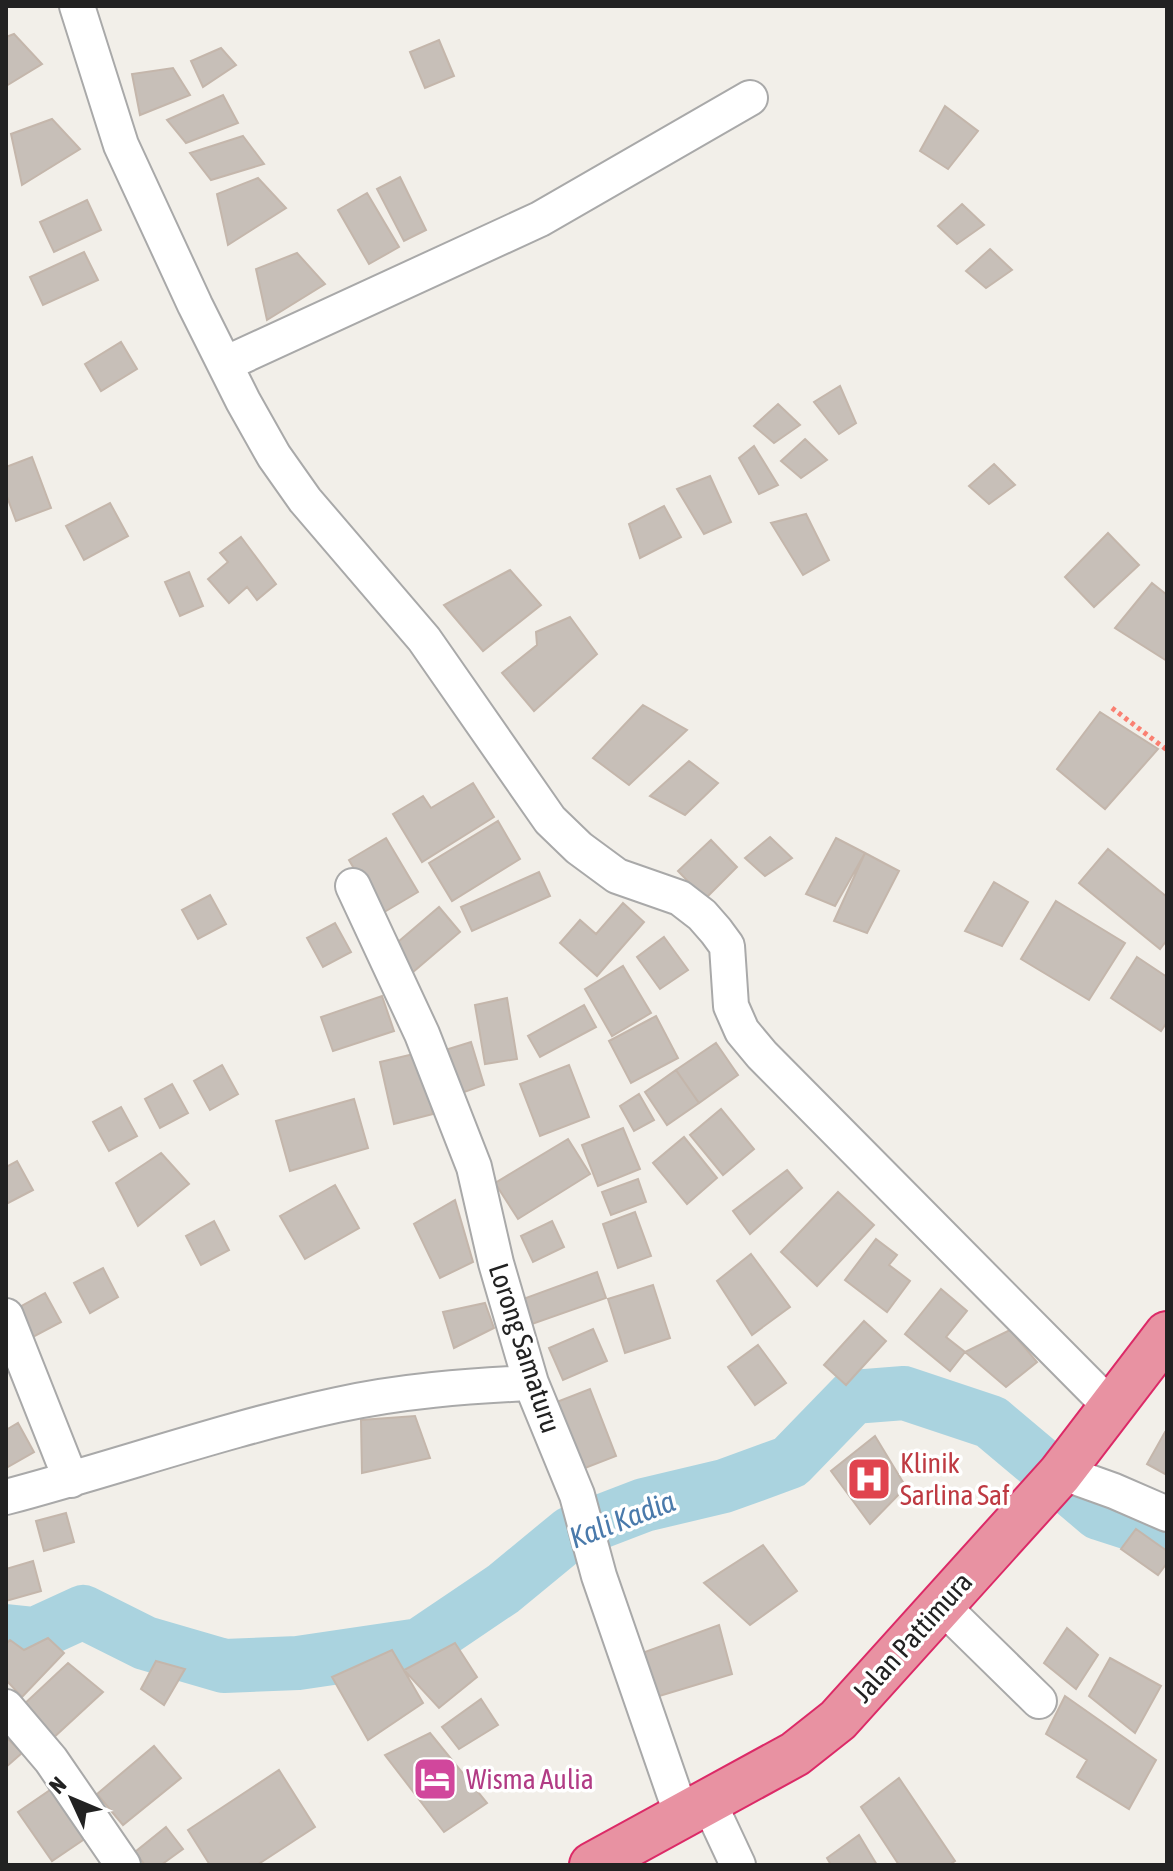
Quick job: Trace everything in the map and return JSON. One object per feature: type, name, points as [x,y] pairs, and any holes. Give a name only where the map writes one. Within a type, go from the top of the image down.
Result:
[{"type":"highway","name":"Jalan Pattimura","points":[[592,1865],[795,1754],[838,1720],[1060,1474],[1167,1334]]},
{"type":"street","points":[[77,6],[121,145],[225,364],[274,456],[305,500],[424,639],[550,820],[579,848],[617,876],[680,898],[702,915],[727,946],[731,1006],[742,1031],[1106,1416]]},
{"type":"street","points":[[225,364],[540,219],[750,98]]},
{"type":"street","name":"Lorong Samaturu","points":[[353,886],[422,1034],[474,1167],[496,1263],[531,1383],[577,1495],[599,1576],[696,1809],[738,1865]]},
{"type":"street","points":[[6,1316],[71,1480]]},
{"type":"street","points":[[6,1497],[337,1405],[438,1388],[531,1383]]},
{"type":"street","points":[[1060,1474],[1167,1514]]},
{"type":"street","points":[[940,1604],[1039,1701]]},
{"type":"street","points":[[6,1707],[51,1760],[123,1865]]},
{"type":"path","points":[[1112,708],[1167,750]]},
{"type":"building","points":[[14,34],[42,64],[6,86],[6,37]]},
{"type":"building","points":[[439,40],[454,76],[425,88],[410,52]]},
{"type":"building","points":[[221,48],[236,65],[203,87],[191,61]]},
{"type":"building","points":[[173,68],[190,95],[140,115],[132,74]]},
{"type":"building","points":[[223,95],[238,123],[186,143],[167,120]]},
{"type":"building","points":[[945,106],[978,131],[948,169],[920,151]]},
{"type":"building","points":[[52,119],[80,149],[22,185],[11,134]]},
{"type":"building","points":[[243,136],[264,164],[211,180],[190,153]]},
{"type":"building","points":[[400,177],[426,230],[404,241],[377,189]]},
{"type":"building","points":[[258,178],[286,208],[228,245],[217,194]]},
{"type":"building","points":[[367,193],[399,247],[369,264],[338,210]]},
{"type":"building","points":[[87,200],[101,230],[54,252],[40,222]]},
{"type":"building","points":[[962,204],[984,225],[957,244],[938,226]]},
{"type":"building","points":[[990,249],[1012,270],[986,288],[966,271]]},
{"type":"building","points":[[84,252],[98,280],[43,305],[30,277]]},
{"type":"building","points":[[297,253],[325,284],[267,320],[256,269]]},
{"type":"building","points":[[121,342],[137,369],[101,391],[85,364]]},
{"type":"building","points":[[840,386],[856,423],[839,434],[814,402]]},
{"type":"building","points":[[778,404],[800,425],[774,443],[754,426]]},
{"type":"building","points":[[805,439],[827,460],[801,478],[781,461]]},
{"type":"building","points":[[754,446],[778,485],[759,494],[739,458]]},
{"type":"building","points":[[32,457],[51,508],[16,521],[6,494],[6,467]]},
{"type":"building","points":[[994,464],[1015,485],[989,504],[969,486]]},
{"type":"building","points":[[710,476],[731,522],[704,534],[677,489]]},
{"type":"building","points":[[110,503],[128,536],[84,560],[66,526]]},
{"type":"building","points":[[664,506],[681,537],[640,558],[629,524]]},
{"type":"building","points":[[806,514],[829,560],[803,575],[771,523]]},
{"type":"building","points":[[1108,533],[1139,565],[1094,607],[1065,577]]},
{"type":"building","points":[[241,537],[276,584],[257,600],[247,587],[229,603],[208,579],[228,562],[220,553]]},
{"type":"building","points":[[510,570],[541,605],[483,651],[444,605]]},
{"type":"building","points":[[189,572],[203,606],[180,616],[165,582]]},
{"type":"building","points":[[1152,583],[1167,595],[1167,661],[1115,628]]},
{"type":"building","points":[[570,617],[597,654],[534,711],[502,673],[537,645],[536,632]]},
{"type":"building","points":[[643,705],[687,730],[629,785],[593,758]]},
{"type":"building","points":[[1100,712],[1158,749],[1105,809],[1057,769]]},
{"type":"building","points":[[689,761],[718,783],[685,815],[650,796]]},
{"type":"building","points":[[473,783],[494,817],[422,862],[393,814],[423,796],[431,808]]},
{"type":"building","points":[[498,821],[520,859],[452,901],[429,863]]},
{"type":"building","points":[[770,837],[792,858],[765,876],[745,858]]},
{"type":"building","points":[[386,838],[418,892],[381,914],[349,860]]},
{"type":"building","points":[[836,838],[865,853],[835,906],[806,894]]},
{"type":"building","points":[[711,840],[737,867],[705,899],[678,871]]},
{"type":"building","points":[[1108,849],[1167,897],[1167,940],[1160,949],[1079,883]]},
{"type":"building","points":[[865,853],[899,871],[867,933],[834,921]]},
{"type":"building","points":[[539,872],[550,896],[472,931],[461,907]]},
{"type":"building","points":[[994,882],[1028,902],[1002,946],[965,931]]},
{"type":"building","points":[[210,895],[226,924],[198,939],[182,910]]},
{"type":"building","points":[[1056,901],[1125,943],[1089,1000],[1021,959]]},
{"type":"building","points":[[623,903],[644,922],[597,976],[560,943],[580,920],[596,934]]},
{"type":"building","points":[[439,907],[460,932],[406,978],[385,953]]},
{"type":"building","points":[[335,923],[351,952],[323,967],[307,938]]},
{"type":"building","points":[[664,937],[688,970],[660,989],[637,957]]},
{"type":"building","points":[[1137,957],[1167,977],[1167,1022],[1161,1031],[1111,998]]},
{"type":"building","points":[[623,966],[651,1013],[612,1036],[585,989]]},
{"type":"building","points":[[382,996],[394,1031],[333,1051],[321,1017]]},
{"type":"building","points":[[507,998],[517,1059],[485,1064],[475,1005]]},
{"type":"building","points":[[584,1005],[596,1027],[540,1057],[528,1036]]},
{"type":"building","points":[[656,1016],[678,1058],[631,1083],[609,1041]]},
{"type":"building","points":[[471,1042],[484,1085],[453,1096],[439,1052]]},
{"type":"building","points":[[716,1043],[738,1075],[699,1103],[676,1070]]},
{"type":"building","points":[[418,1053],[433,1114],[394,1124],[380,1062]]},
{"type":"building","points":[[222,1065],[238,1094],[210,1110],[194,1081]]},
{"type":"building","points":[[569,1065],[589,1117],[540,1136],[520,1084]]},
{"type":"building","points":[[676,1070],[699,1103],[667,1125],[645,1092]]},
{"type":"building","points":[[172,1084],[188,1113],[160,1128],[145,1099]]},
{"type":"building","points":[[639,1094],[654,1120],[634,1131],[620,1106]]},
{"type":"building","points":[[354,1099],[368,1148],[290,1171],[276,1121]]},
{"type":"building","points":[[121,1107],[137,1136],[109,1151],[93,1122]]},
{"type":"building","points":[[721,1109],[754,1149],[723,1175],[690,1135]]},
{"type":"building","points":[[623,1128],[640,1169],[598,1186],[582,1145]]},
{"type":"building","points":[[684,1137],[717,1178],[687,1204],[653,1163]]},
{"type":"building","points":[[568,1139],[590,1174],[518,1219],[495,1183]]},
{"type":"building","points":[[161,1153],[189,1184],[138,1226],[116,1183]]},
{"type":"building","points":[[17,1161],[33,1190],[6,1204],[6,1167]]},
{"type":"building","points":[[787,1170],[802,1188],[750,1234],[733,1211]]},
{"type":"building","points":[[638,1179],[646,1202],[611,1215],[602,1192]]},
{"type":"building","points":[[335,1185],[359,1228],[305,1259],[280,1216]]},
{"type":"building","points":[[838,1192],[874,1225],[817,1286],[781,1252]]},
{"type":"building","points":[[455,1200],[473,1262],[440,1278],[414,1224]]},
{"type":"building","points":[[635,1212],[651,1256],[618,1268],[603,1224]]},
{"type":"building","points":[[214,1221],[229,1250],[201,1265],[186,1236]]},
{"type":"building","points":[[552,1221],[564,1247],[533,1262],[521,1236]]},
{"type":"building","points":[[876,1239],[897,1255],[889,1265],[910,1281],[887,1312],[845,1280]]},
{"type":"building","points":[[751,1254],[790,1307],[752,1335],[717,1281]]},
{"type":"building","points":[[103,1268],[118,1297],[90,1313],[74,1283]]},
{"type":"building","points":[[597,1272],[606,1298],[532,1324],[523,1299]]},
{"type":"building","points":[[653,1285],[670,1338],[625,1353],[608,1299]]},
{"type":"building","points":[[941,1289],[967,1311],[946,1337],[965,1352],[950,1371],[905,1334]]},
{"type":"building","points":[[45,1293],[61,1322],[33,1337],[18,1308]]},
{"type":"building","points":[[485,1303],[494,1328],[454,1348],[443,1312]]},
{"type":"building","points":[[864,1321],[886,1341],[846,1385],[824,1365]]},
{"type":"building","points":[[593,1329],[607,1361],[563,1380],[549,1348]]},
{"type":"building","points":[[1010,1330],[1037,1362],[1006,1387],[965,1352]]},
{"type":"building","points":[[758,1345],[786,1383],[755,1405],[728,1367]]},
{"type":"building","points":[[590,1389],[616,1456],[580,1470],[554,1403]]},
{"type":"building","points":[[415,1416],[430,1458],[362,1473],[361,1420]]},
{"type":"building","points":[[18,1423],[34,1452],[6,1468],[6,1430]]},
{"type":"building","points":[[1167,1433],[1167,1475],[1147,1464]]},
{"type":"building","name":"Klinik Sarlina Saf","points":[[875,1436],[906,1487],[870,1524],[831,1471]]},
{"type":"building","points":[[66,1513],[74,1542],[44,1551],[36,1521]]},
{"type":"building","points":[[1136,1529],[1167,1551],[1167,1563],[1158,1575],[1121,1549]]},
{"type":"building","points":[[763,1545],[797,1591],[750,1625],[704,1583]]},
{"type":"building","points":[[33,1561],[41,1591],[6,1601],[6,1569]]},
{"type":"building","points":[[719,1625],[732,1674],[656,1697],[642,1653]]},
{"type":"building","points":[[1067,1628],[1098,1655],[1076,1689],[1044,1663]]},
{"type":"building","points":[[48,1638],[64,1653],[22,1697],[6,1680],[6,1644],[10,1640],[24,1650]]},
{"type":"building","points":[[455,1643],[477,1677],[439,1708],[404,1670]]},
{"type":"building","points":[[392,1650],[423,1703],[368,1740],[332,1677]]},
{"type":"building","points":[[1110,1658],[1161,1686],[1135,1733],[1089,1696]]},
{"type":"building","points":[[156,1661],[185,1669],[164,1705],[141,1689]]},
{"type":"building","points":[[68,1663],[103,1692],[52,1739],[21,1707]]},
{"type":"building","points":[[1065,1696],[1156,1760],[1129,1809],[1077,1777],[1087,1760],[1046,1734]]},
{"type":"building","points":[[481,1699],[498,1725],[459,1749],[442,1727]]},
{"type":"building","name":"Wisma Aulia","points":[[430,1733],[487,1803],[444,1832],[385,1755]]},
{"type":"building","points":[[6,1737],[22,1753],[6,1767]]},
{"type":"building","points":[[154,1746],[181,1778],[123,1825],[97,1794]]},
{"type":"building","points":[[279,1770],[315,1827],[257,1865],[210,1865],[188,1830]]},
{"type":"building","points":[[899,1778],[955,1861],[949,1865],[899,1865],[861,1807]]},
{"type":"building","points":[[56,1786],[89,1836],[52,1861],[18,1812]]},
{"type":"building","points":[[166,1827],[183,1849],[161,1865],[145,1865],[135,1852]]},
{"type":"building","points":[[859,1835],[877,1865],[831,1865],[827,1858]]},
{"type":"waterway","name":"Kali Kadia","points":[[6,1631],[35,1634],[83,1612],[145,1643],[224,1666],[298,1663],[420,1645],[503,1589],[571,1533],[644,1505],[724,1486],[790,1462],[853,1397],[904,1393],[991,1422],[1099,1513],[1167,1535]]},
{"type":"place","name":"Klinik Sarlina Saf","points":[[869,1479]]},
{"type":"place","name":"Wisma Aulia","points":[[435,1779]]}]
